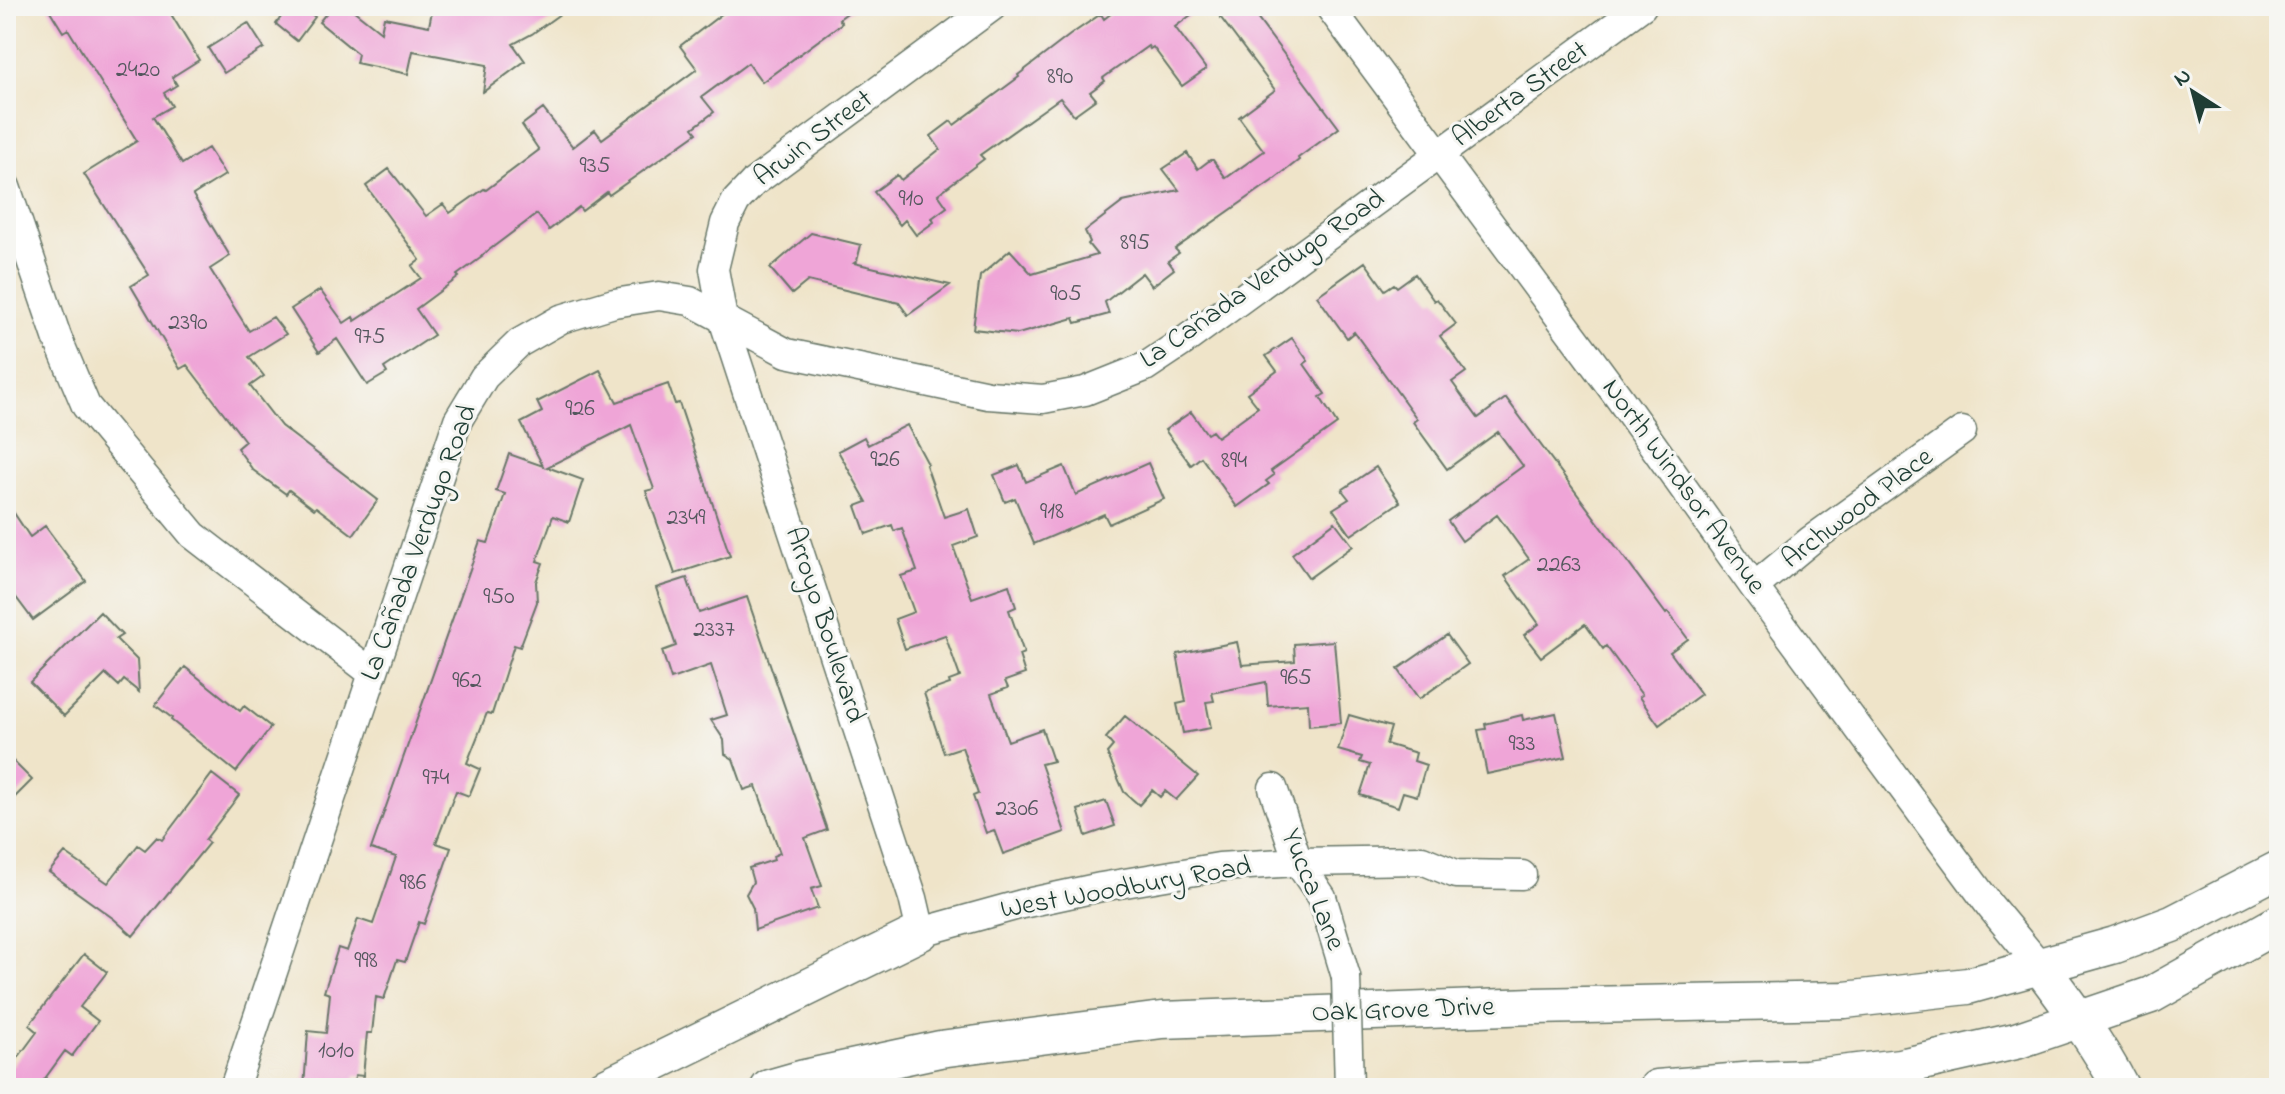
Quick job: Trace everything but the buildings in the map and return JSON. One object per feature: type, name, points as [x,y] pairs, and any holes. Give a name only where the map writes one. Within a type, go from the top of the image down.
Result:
[{"type":"main road","points":[[2121,1088],[2080,1019],[2039,965],[2115,945],[2172,924],[2279,869]]},
{"type":"main road","points":[[1657,1088],[1806,1078],[1900,1067],[2016,1041],[2151,995],[2279,923]]},
{"type":"main road","points":[[603,1088],[921,932]]},
{"type":"main road","name":"Oak Grove Drive","points":[[769,1088],[940,1049],[1162,1020],[1533,1006],[1845,1000],[1968,986],[2039,965]]},
{"type":"street","name":"Arwin Street","points":[[723,319],[714,269],[725,223],[736,201],[753,183],[993,6]]},
{"type":"street","name":"North Windsor Avenue","points":[[1329,6],[1990,906],[2039,965]]},
{"type":"street","name":"Alberta Street","points":[[1438,155],[1642,6]]},
{"type":"street","name":"La Cañada Verdugo Road","points":[[234,1088],[458,420],[484,377],[519,343],[561,319],[614,303],[659,296],[690,301],[787,353],[988,395],[1043,399],[1085,391],[1145,367],[1438,155]]},
{"type":"street","points":[[6,187],[57,337],[86,406],[193,535],[372,673]]},
{"type":"street","name":"Arroyo Boulevard","points":[[723,319],[903,868],[921,932]]},
{"type":"street","name":"Archwood Place","points":[[1754,587],[1811,540],[1962,431]]},
{"type":"street","name":"Yucca Lane","points":[[1273,788],[1298,862],[1322,897],[1346,977],[1349,1088]]},
{"type":"street","name":"West Woodbury Road","points":[[921,932],[1022,904],[1219,867],[1422,860],[1456,874],[1522,875]]}]
